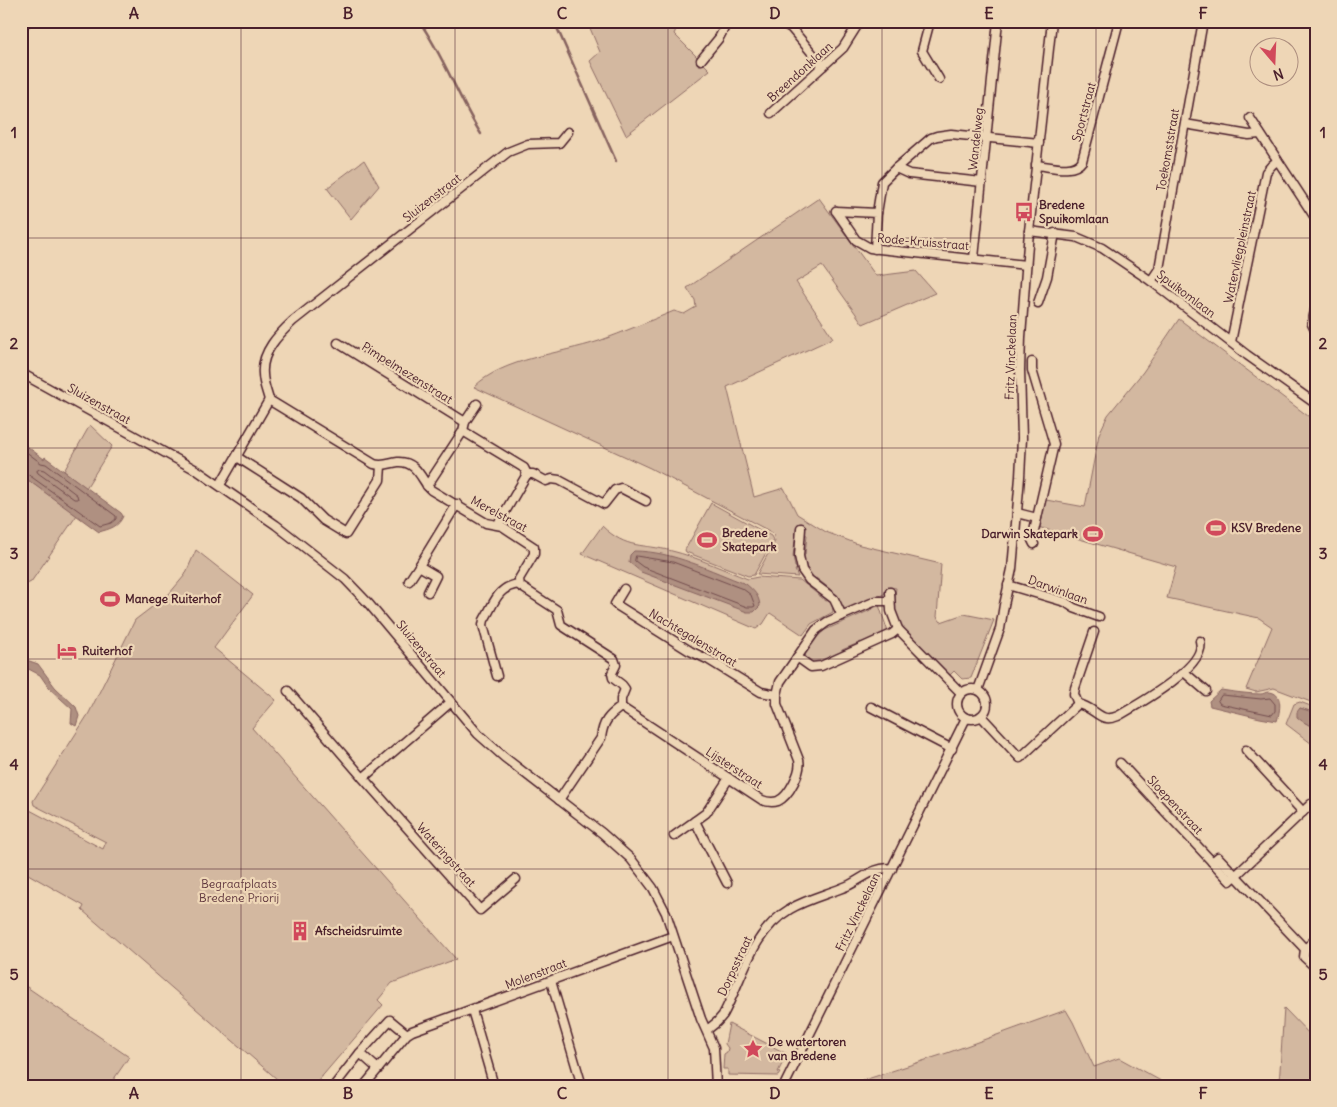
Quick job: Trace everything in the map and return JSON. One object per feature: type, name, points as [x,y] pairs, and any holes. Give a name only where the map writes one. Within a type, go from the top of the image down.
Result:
[{"type":"street","points":[[701,60],[719,38],[728,21]]},
{"type":"street","points":[[779,21],[792,28],[823,66]]},
{"type":"street","name":"Breendonklaan","points":[[771,113],[843,48],[860,21]]},
{"type":"street","points":[[930,21],[922,51],[939,79]]},
{"type":"street","name":"Wandelweg","points":[[974,258],[998,21]]},
{"type":"street","name":"Fritz Vinckelaan","points":[[978,690],[1000,629],[1008,585],[1017,513],[1022,438],[1020,370],[1026,265],[1052,21]]},
{"type":"street","name":"Sportstraat","points":[[1036,165],[1071,168],[1077,167],[1082,161],[1119,21]]},
{"type":"street","name":"Toekomststraat","points":[[1151,281],[1158,270],[1203,21]]},
{"type":"street","points":[[1250,118],[1316,220]]},
{"type":"street","points":[[1185,124],[1249,135],[1260,134]]},
{"type":"street","name":"Sluizenstraat","points":[[269,400],[262,372],[264,362],[274,340],[293,321],[508,152],[528,144],[559,143],[568,132]]},
{"type":"street","points":[[875,249],[877,213],[882,182],[933,137],[951,134],[1038,143]]},
{"type":"street","name":"Watervliegpleinstraat","points":[[1231,342],[1266,172],[1278,161]]},
{"type":"street","points":[[896,168],[909,174],[982,182]]},
{"type":"street","name":"Rode-Kruisstraat","points":[[877,213],[836,211],[856,240],[866,247],[1026,265]]},
{"type":"street","name":"Spuikomlaan","points":[[1029,231],[1076,237],[1102,248],[1151,281],[1316,404]]},
{"type":"street","points":[[1038,303],[1047,277],[1055,233]]},
{"type":"street","points":[[1316,306],[1312,324],[1316,332]]},
{"type":"street","name":"Pimpelmezenstraat","points":[[338,343],[465,422]]},
{"type":"street","points":[[1020,370],[1032,366],[1054,444],[1032,540],[1034,544]]},
{"type":"street","name":"Sluizenstraat","points":[[21,374],[191,467],[220,485],[276,525],[345,579],[369,604],[451,702],[490,744],[602,833],[641,871],[663,907],[701,1019],[707,1030]]},
{"type":"street","points":[[220,485],[269,400]]},
{"type":"street","name":"Merelstraat","points":[[269,400],[368,462],[381,466],[399,462],[404,463],[421,474],[427,486],[448,501],[457,504],[486,523],[498,524],[530,543],[534,549],[534,554],[520,577],[519,584]]},
{"type":"street","points":[[427,486],[463,431],[465,422],[477,404]]},
{"type":"street","points":[[463,431],[524,468],[527,474]]},
{"type":"street","points":[[237,457],[301,498],[324,520],[346,534],[380,480],[381,466]]},
{"type":"street","points":[[527,474],[533,474],[546,481],[552,479],[559,480],[604,504],[615,490],[621,488],[646,501]]},
{"type":"street","points":[[498,524],[527,474]]},
{"type":"street","points":[[409,581],[457,504]]},
{"type":"street","points":[[1017,513],[1037,518]]},
{"type":"street","points":[[802,528],[799,556],[802,570],[809,580],[834,599],[842,616]]},
{"type":"street","points":[[419,566],[436,576],[428,592]]},
{"type":"street","points":[[497,676],[480,630],[502,589],[519,584],[522,588],[557,610],[560,625],[614,660],[616,665],[612,673],[613,678],[624,689],[621,708],[611,714],[602,728],[601,738],[559,800]]},
{"type":"street","name":"Darwinlaan","points":[[1008,585],[1065,602],[1074,608],[1099,617]]},
{"type":"street","name":"Nachtegalenstraat","points":[[624,589],[615,604],[761,692],[776,694]]},
{"type":"street","points":[[890,592],[893,618],[898,629],[961,693]]},
{"type":"street","points":[[776,694],[780,682],[818,628],[876,601],[890,601]]},
{"type":"street","points":[[797,657],[811,667],[821,666],[892,634],[898,629]]},
{"type":"street","points":[[1078,704],[1075,698],[1075,688],[1094,632]]},
{"type":"street","points":[[1078,704],[1087,706],[1103,718],[1110,719],[1133,708],[1178,678],[1199,655],[1200,641]]},
{"type":"street","points":[[1184,672],[1206,691]]},
{"type":"street","points":[[969,689],[978,690],[984,695],[987,702],[986,710],[981,716],[974,719],[966,718],[960,713],[957,699],[961,693],[969,689]]},
{"type":"street","name":"Wateringstraat","points":[[288,691],[480,910],[516,879]]},
{"type":"street","name":"Lijsterstraat","points":[[621,708],[761,799],[771,802],[783,797],[800,768],[800,761],[778,707],[776,694]]},
{"type":"street","points":[[363,778],[451,702]]},
{"type":"street","points":[[981,716],[1020,758],[1078,704]]},
{"type":"street","points":[[871,707],[952,748]]},
{"type":"street","name":"Fritz Vinckelaan","points":[[784,1086],[966,718]]},
{"type":"street","points":[[1246,750],[1303,812]]},
{"type":"street","name":"Sloepenstraat","points":[[1120,763],[1230,881],[1236,876],[1305,948],[1304,957],[1316,968]]},
{"type":"street","points":[[674,836],[708,810],[728,778]]},
{"type":"street","points":[[1236,876],[1311,804],[1316,809]]},
{"type":"street","points":[[695,821],[726,883]]},
{"type":"street","name":"Dorpsstraat","points":[[707,1030],[723,1015],[751,954],[772,923],[794,907],[849,885],[881,868],[892,869]]},
{"type":"street","name":"Molenstraat","points":[[407,1034],[673,936]]},
{"type":"street","points":[[1305,948],[1316,938]]},
{"type":"street","points":[[551,981],[582,1086]]},
{"type":"street","points":[[472,1010],[494,1086]]},
{"type":"street","points":[[334,1086],[360,1053],[390,1020],[407,1034],[364,1086]]},
{"type":"street","points":[[707,1030],[712,1040],[715,1057],[716,1086]]},
{"type":"street","points":[[360,1053],[378,1069]]},
{"type":"green space","points":[[587,21],[680,21],[674,34],[710,70],[626,135],[590,61],[600,52]]},
{"type":"green space","points":[[364,160],[379,186],[351,219],[327,188]]},
{"type":"green space","points":[[819,198],[876,276],[916,271],[935,293],[863,324],[822,266],[796,282],[833,338],[727,387],[754,497],[784,488],[797,514],[826,532],[860,545],[941,564],[937,617],[941,622],[964,614],[994,620],[971,678],[962,679],[954,671],[950,675],[910,638],[898,620],[895,611],[896,588],[888,587],[884,594],[848,610],[840,606],[830,589],[816,578],[814,580],[805,569],[803,555],[805,555],[807,535],[804,534],[805,527],[798,526],[796,533],[793,556],[795,567],[798,569],[795,570],[798,577],[757,574],[775,541],[773,533],[650,468],[474,387],[500,369],[516,363],[584,346],[674,311],[684,314],[696,307],[695,300],[687,288]]},
{"type":"green space","points":[[1179,319],[1316,422],[1316,704],[1274,688],[1256,692],[1246,689],[1272,627],[1259,618],[1167,598],[1176,567],[1038,527],[1046,500],[1085,507],[1099,434],[1108,415],[1143,372]]},
{"type":"green space","points":[[90,425],[112,446],[86,488],[64,471]]},
{"type":"green space","points":[[21,475],[77,515],[31,582],[21,587]]},
{"type":"green space","points":[[711,503],[771,536],[773,540],[754,575],[748,576],[686,552],[685,550]]},
{"type":"green space","points":[[602,526],[611,534],[627,542],[701,560],[748,579],[758,577],[800,580],[826,601],[829,600],[832,604],[833,612],[811,624],[803,635],[770,613],[763,624],[756,629],[582,554]]},
{"type":"green space","name":"Begraafplaats Bredene Priorij","points":[[196,550],[253,595],[214,648],[276,700],[252,728],[456,959],[392,983],[378,1000],[383,1005],[318,1081],[316,1086],[285,1086],[82,910],[84,906],[21,870],[21,819],[26,808],[103,849],[106,842],[34,805],[33,801],[89,713],[135,620],[169,594],[185,575]]},
{"type":"green space","points":[[879,605],[888,632],[863,644],[861,642],[842,650],[842,653],[822,663],[813,664],[806,659],[805,652],[825,630],[873,609],[873,606]]},
{"type":"green space","points":[[1300,702],[1316,708],[1316,713],[1300,708],[1302,721],[1316,729],[1316,747],[1286,724],[1294,704]]},
{"type":"green space","points":[[21,983],[129,1057],[109,1086],[21,1086]]},
{"type":"green space","points":[[1284,1008],[1316,1041],[1316,1086],[1279,1086]]},
{"type":"green space","points":[[1066,1010],[1094,1067],[1119,1058],[1170,1086],[940,1086],[932,1084],[931,1086],[846,1086],[947,1053]]},
{"type":"green space","points":[[729,1024],[787,1054],[778,1072],[780,1073],[778,1076],[728,1075],[728,1069],[723,1069],[724,1054],[728,1048],[725,1044]]},
{"type":"water","points":[[21,442],[44,459],[45,457],[121,513],[123,516],[119,523],[99,532],[21,475]]},
{"type":"water","points":[[634,551],[663,554],[677,558],[746,584],[756,594],[760,606],[754,612],[747,612],[641,572],[629,562],[630,555]]},
{"type":"water","points":[[21,658],[38,664],[55,687],[76,707],[79,716],[76,726],[71,723],[72,709],[49,688],[40,675],[21,665]]},
{"type":"water","points":[[1221,690],[1251,694],[1268,692],[1277,695],[1280,703],[1277,721],[1210,706],[1209,701]]},
{"type":"water","points":[[1300,708],[1316,713],[1316,729],[1297,717],[1297,712]]},
{"type":"waterway","points":[[21,33],[34,21]]},
{"type":"waterway","points":[[419,21],[436,48],[481,134]]},
{"type":"waterway","points":[[554,21],[616,161]]},
{"type":"place","name":"Bredene Spuikomlaan","points":[[1024,212]]},
{"type":"place","name":"KSV Bredene","points":[[1216,528]]},
{"type":"place","name":"Darwin Skatepark","points":[[1093,534]]},
{"type":"place","name":"Bredene Skatepark","points":[[707,540]]},
{"type":"place","name":"Manege Ruiterhof","points":[[110,599]]},
{"type":"place","name":"Ruiterhof","points":[[67,651]]},
{"type":"place","name":"Afscheidsruimte","points":[[300,931]]},
{"type":"place","name":"De watertoren van Bredene","points":[[753,1049]]}]
